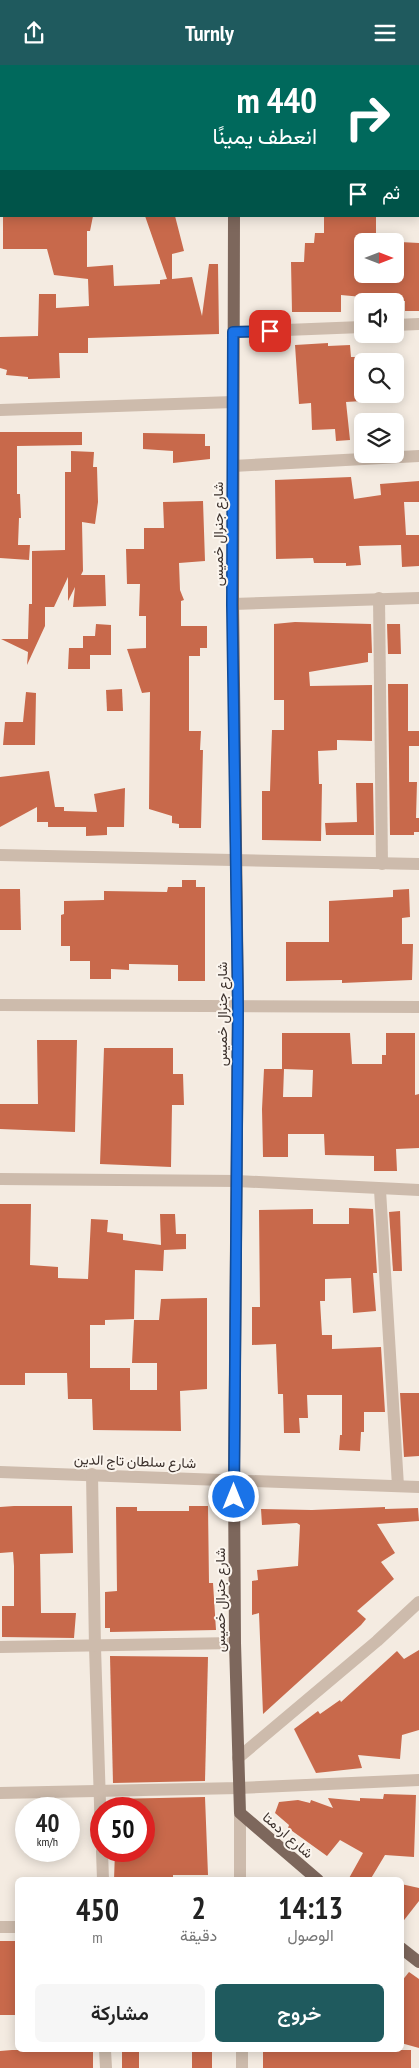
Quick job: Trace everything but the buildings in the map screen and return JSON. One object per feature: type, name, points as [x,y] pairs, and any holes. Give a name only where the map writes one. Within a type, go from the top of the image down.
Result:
[{"type":"main road","name":"شارع جنرال خميس","points":[[234,217],[232,605],[238,1007],[234,1479],[235,1643],[240,1813]]},
{"type":"main road","name":"شارع اردمتا","points":[[240,1813],[315,1877]]},
{"type":"main road","points":[[404,1950],[419,1962]]},
{"type":"street","points":[[404,325],[419,324]]},
{"type":"street","points":[[233,332],[354,327]]},
{"type":"street","points":[[0,410],[232,402]]},
{"type":"street","points":[[232,466],[419,456]]},
{"type":"street","points":[[380,598],[382,863]]},
{"type":"street","points":[[232,605],[419,598]]},
{"type":"street","points":[[0,855],[419,864]]},
{"type":"street","points":[[0,1005],[419,1007]]},
{"type":"street","points":[[0,1179],[237,1181],[380,1190],[419,1190]]},
{"type":"street","points":[[380,1190],[398,1486]]},
{"type":"street","name":"شارع سلطان تاج الدين","points":[[0,1472],[419,1487]]},
{"type":"street","points":[[92,1474],[100,1797]]},
{"type":"street","points":[[238,1758],[377,1641],[419,1602]]},
{"type":"street","points":[[0,1647],[95,1647],[235,1643]]},
{"type":"street","points":[[0,1793],[239,1788],[419,1780]]},
{"type":"street","points":[[240,1813],[240,1877]]},
{"type":"street","points":[[102,1862],[103,1877]]},
{"type":"street","points":[[0,1927],[15,1927]]},
{"type":"street","points":[[105,2052],[106,2068]]},
{"type":"street","points":[[242,2052],[242,2068]]},
{"type":"route","points":[[234,1497],[238,1007],[232,605],[233,332],[270,331]]}]
